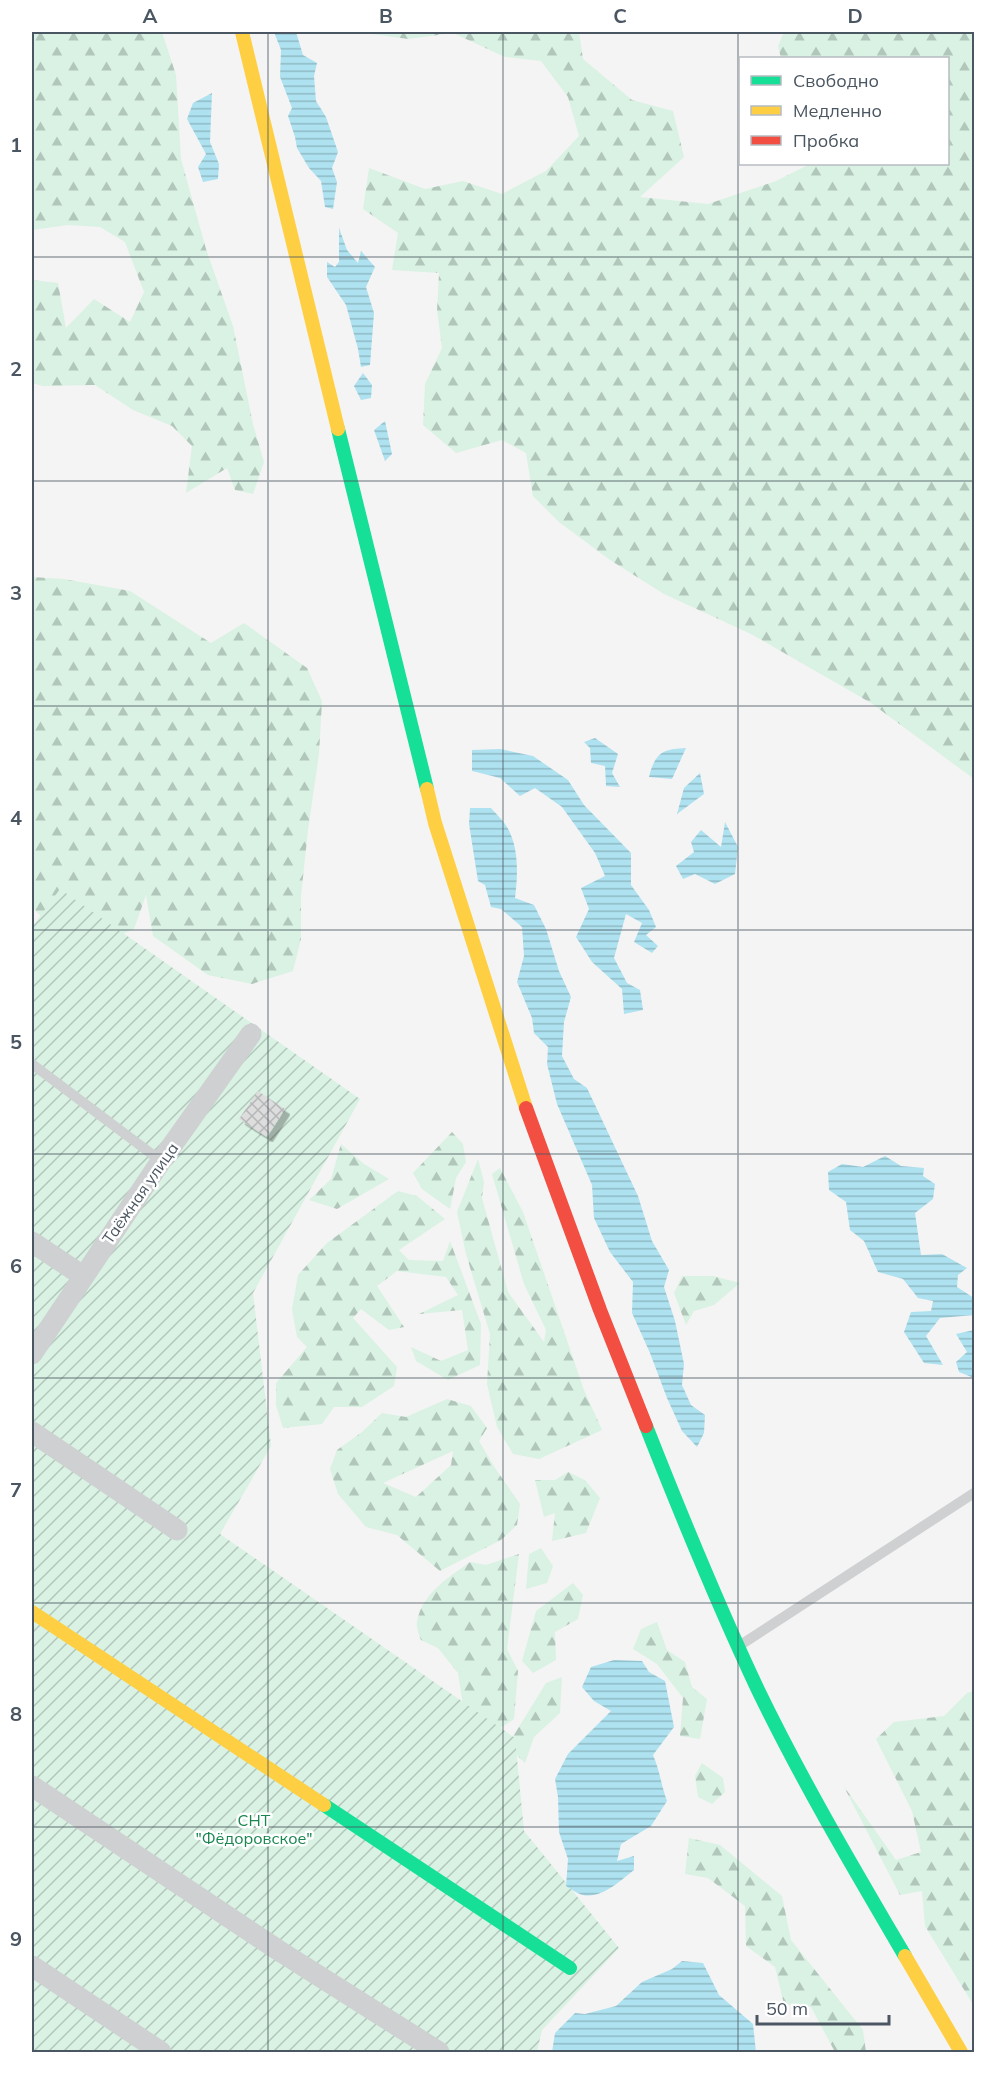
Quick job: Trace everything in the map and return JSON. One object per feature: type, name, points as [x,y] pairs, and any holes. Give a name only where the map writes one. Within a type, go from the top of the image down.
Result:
[{"type":"main road","points":[[242,32],[372,571],[442,845],[514,1076],[596,1299],[700,1562],[759,1691],[844,1851],[961,2052]]},
{"type":"main road","points":[[32,1612],[570,1968]]},
{"type":"street","name":"Таёжная улица","points":[[32,1354],[82,1276],[251,1034]]},
{"type":"street","points":[[32,1242],[82,1276]]},
{"type":"street","points":[[32,1432],[177,1530]]},
{"type":"street","points":[[32,1786],[278,1950],[439,2052]]},
{"type":"street","points":[[32,1966],[161,2052]]},
{"type":"lane","points":[[32,1064],[161,1161]]},
{"type":"lane","points":[[739,1646],[975,1493]]},
{"type":"green space","points":[[32,32],[162,32],[176,75],[181,159],[206,249],[233,326],[253,424],[264,462],[253,494],[235,490],[227,468],[186,493],[192,446],[172,426],[133,410],[95,385],[43,386],[32,383],[32,280],[58,283],[66,328],[94,299],[130,322],[144,292],[125,242],[100,227],[68,225],[32,230]]},
{"type":"green space","points":[[358,32],[579,32],[583,59],[632,100],[673,111],[684,157],[640,197],[708,204],[776,181],[808,165],[949,165],[949,57],[781,57],[778,46],[784,32],[974,32],[974,779],[871,703],[751,634],[664,594],[610,560],[559,522],[533,496],[526,453],[502,440],[456,453],[423,425],[425,384],[442,348],[437,310],[439,273],[392,270],[398,233],[363,209],[369,168],[425,189],[463,181],[502,194],[546,171],[579,136],[568,97],[541,61],[505,57],[453,33],[408,39]]},
{"type":"green space","points":[[32,577],[64,579],[130,591],[211,643],[244,623],[307,668],[322,701],[319,754],[301,896],[301,939],[293,971],[252,984],[208,975],[153,936],[146,895],[134,929],[103,942],[49,925],[32,907]]},
{"type":"green space","name":"СНТ \"Фёдоровское\"","points":[[60,889],[360,1099],[253,1293],[271,1446],[220,1534],[515,1738],[524,1831],[619,1948],[542,2030],[537,2052],[32,2052],[32,927]]},
{"type":"green space","points":[[452,1132],[463,1144],[466,1162],[456,1178],[450,1209],[422,1189],[413,1173]]},
{"type":"green space","points":[[341,1144],[364,1164],[389,1179],[337,1209],[309,1200],[331,1179]]},
{"type":"green space","points":[[478,1159],[484,1182],[482,1198],[508,1292],[544,1342],[546,1330],[524,1284],[492,1174],[500,1168],[523,1212],[584,1390],[602,1430],[539,1459],[513,1454],[497,1427],[487,1384],[490,1334],[466,1254],[457,1212]]},
{"type":"green space","points":[[398,1191],[417,1196],[445,1219],[399,1250],[409,1260],[443,1261],[450,1241],[481,1324],[480,1365],[448,1380],[416,1361],[411,1347],[441,1361],[468,1350],[462,1310],[419,1314],[458,1295],[446,1277],[397,1271],[377,1286],[404,1327],[389,1330],[361,1309],[353,1318],[397,1367],[394,1386],[362,1407],[334,1407],[322,1424],[283,1428],[276,1405],[276,1383],[307,1347],[297,1337],[292,1309],[298,1275],[327,1243]]},
{"type":"green space","points":[[682,1276],[713,1276],[740,1283],[714,1305],[694,1311],[686,1325],[674,1293]]},
{"type":"green space","points":[[447,1399],[471,1406],[487,1428],[479,1441],[520,1504],[517,1525],[501,1540],[440,1571],[397,1535],[366,1527],[338,1494],[330,1469],[337,1450],[362,1432],[382,1413],[406,1417]],"holes":[[[453,1451],[451,1465],[416,1497],[383,1483]]]},
{"type":"green space","points":[[568,1472],[585,1480],[600,1498],[586,1533],[552,1541],[555,1513],[544,1517],[535,1480],[555,1480]]},
{"type":"green space","points":[[541,1548],[553,1566],[547,1583],[526,1589],[529,1554]]},
{"type":"green space","points":[[519,1554],[507,1649],[518,1671],[514,1719],[499,1729],[464,1712],[458,1673],[438,1648],[421,1640],[417,1622],[430,1594],[470,1562],[486,1565]]},
{"type":"green space","points":[[573,1583],[583,1595],[578,1619],[555,1632],[556,1660],[533,1673],[522,1661],[536,1611]]},
{"type":"green space","points":[[657,1622],[667,1650],[685,1662],[692,1687],[707,1699],[700,1739],[680,1736],[683,1698],[657,1664],[633,1649],[641,1629]]},
{"type":"green space","points":[[562,1677],[560,1713],[534,1737],[525,1763],[507,1746],[546,1683]]},
{"type":"green space","points":[[974,1691],[974,2006],[925,1926],[922,1891],[900,1895],[843,1785],[896,1860],[921,1852],[912,1811],[876,1739],[894,1722],[944,1716],[967,1693]]},
{"type":"green space","points":[[702,1763],[723,1778],[725,1792],[712,1804],[698,1797],[695,1776]]},
{"type":"green space","points":[[689,1838],[720,1845],[782,1896],[791,1940],[863,2030],[866,2052],[835,2052],[811,2007],[784,2004],[775,1967],[746,1946],[745,1906],[708,1878],[685,1874]]},
{"type":"water","points":[[274,32],[296,32],[303,55],[317,63],[314,76],[316,101],[326,117],[338,152],[332,168],[337,182],[333,209],[325,207],[321,181],[309,168],[297,148],[288,116],[292,108],[280,77],[281,50]]},
{"type":"water","points":[[212,93],[210,142],[219,164],[218,179],[203,182],[198,167],[206,154],[187,119],[193,103]]},
{"type":"water","points":[[339,228],[347,250],[358,263],[361,251],[375,267],[366,287],[374,313],[370,365],[361,367],[346,305],[327,277],[327,262],[335,267],[339,262]]},
{"type":"water","points":[[363,373],[372,385],[371,398],[361,400],[354,386]]},
{"type":"water","points":[[385,421],[392,454],[385,461],[374,430]]},
{"type":"water","points":[[595,738],[618,754],[612,773],[620,787],[606,786],[605,766],[591,763],[590,748],[584,742]]},
{"type":"water","points":[[686,748],[672,779],[649,777],[654,762],[661,754],[665,751]]},
{"type":"water","points":[[500,749],[533,756],[568,780],[584,805],[631,853],[631,885],[649,910],[656,927],[646,935],[658,946],[652,953],[634,942],[642,923],[626,914],[614,958],[627,983],[640,990],[643,1010],[624,1014],[622,989],[592,962],[576,937],[589,909],[581,888],[605,876],[595,853],[562,807],[535,788],[520,796],[500,778],[472,771],[472,750]]},
{"type":"water","points":[[700,773],[704,794],[677,814],[684,788]]},
{"type":"water","points":[[470,808],[491,808],[511,835],[517,861],[515,898],[534,905],[546,929],[559,971],[571,997],[564,1022],[562,1056],[574,1079],[587,1088],[638,1196],[652,1241],[669,1270],[664,1287],[675,1321],[684,1364],[682,1385],[691,1405],[705,1415],[704,1433],[697,1447],[682,1431],[632,1313],[633,1282],[610,1252],[594,1218],[592,1185],[557,1104],[547,1064],[548,1047],[534,1033],[532,1018],[517,982],[524,956],[522,927],[501,909],[491,907],[485,885],[478,881],[469,824]]},
{"type":"water","points":[[725,822],[738,847],[735,874],[715,884],[695,874],[683,879],[676,866],[694,852],[691,842],[701,830],[721,847]]},
{"type":"water","points":[[885,1156],[901,1166],[924,1168],[923,1176],[935,1184],[933,1199],[915,1213],[921,1255],[942,1254],[967,1268],[958,1275],[957,1287],[974,1298],[974,1315],[940,1318],[926,1336],[943,1365],[924,1363],[904,1332],[911,1312],[931,1311],[933,1301],[918,1298],[903,1279],[878,1272],[864,1241],[850,1230],[846,1202],[829,1190],[828,1172],[842,1164],[863,1167]]},
{"type":"water","points":[[974,1330],[974,1378],[959,1372],[956,1362],[967,1352],[956,1334]]},
{"type":"water","points":[[614,1660],[642,1661],[649,1672],[665,1681],[674,1727],[653,1755],[667,1801],[651,1826],[621,1844],[617,1861],[634,1856],[634,1870],[604,1891],[583,1895],[566,1886],[568,1859],[559,1832],[555,1779],[568,1754],[611,1711],[594,1701],[582,1687],[591,1667]]},
{"type":"water","points":[[682,1961],[703,1963],[719,1995],[753,2024],[756,2052],[552,2052],[555,2033],[575,2013],[585,2014],[616,2006],[642,1982],[672,1969]]},
{"type":"building","points":[[258,1091],[285,1109],[267,1137],[239,1119]]},
{"type":"traffic: fast","points":[[338,429],[427,789]]},
{"type":"traffic: fast","points":[[646,1426],[700,1559],[758,1690],[810,1791],[905,1956]]},
{"type":"traffic: fast","points":[[324,1805],[570,1968]]},
{"type":"traffic: slow","points":[[242,32],[338,429]]},
{"type":"traffic: slow","points":[[427,789],[435,823],[526,1108]]},
{"type":"traffic: slow","points":[[32,1612],[324,1805]]},
{"type":"traffic: slow","points":[[905,1956],[961,2052]]},
{"type":"traffic: jam","points":[[526,1108],[600,1310],[646,1426]]}]
